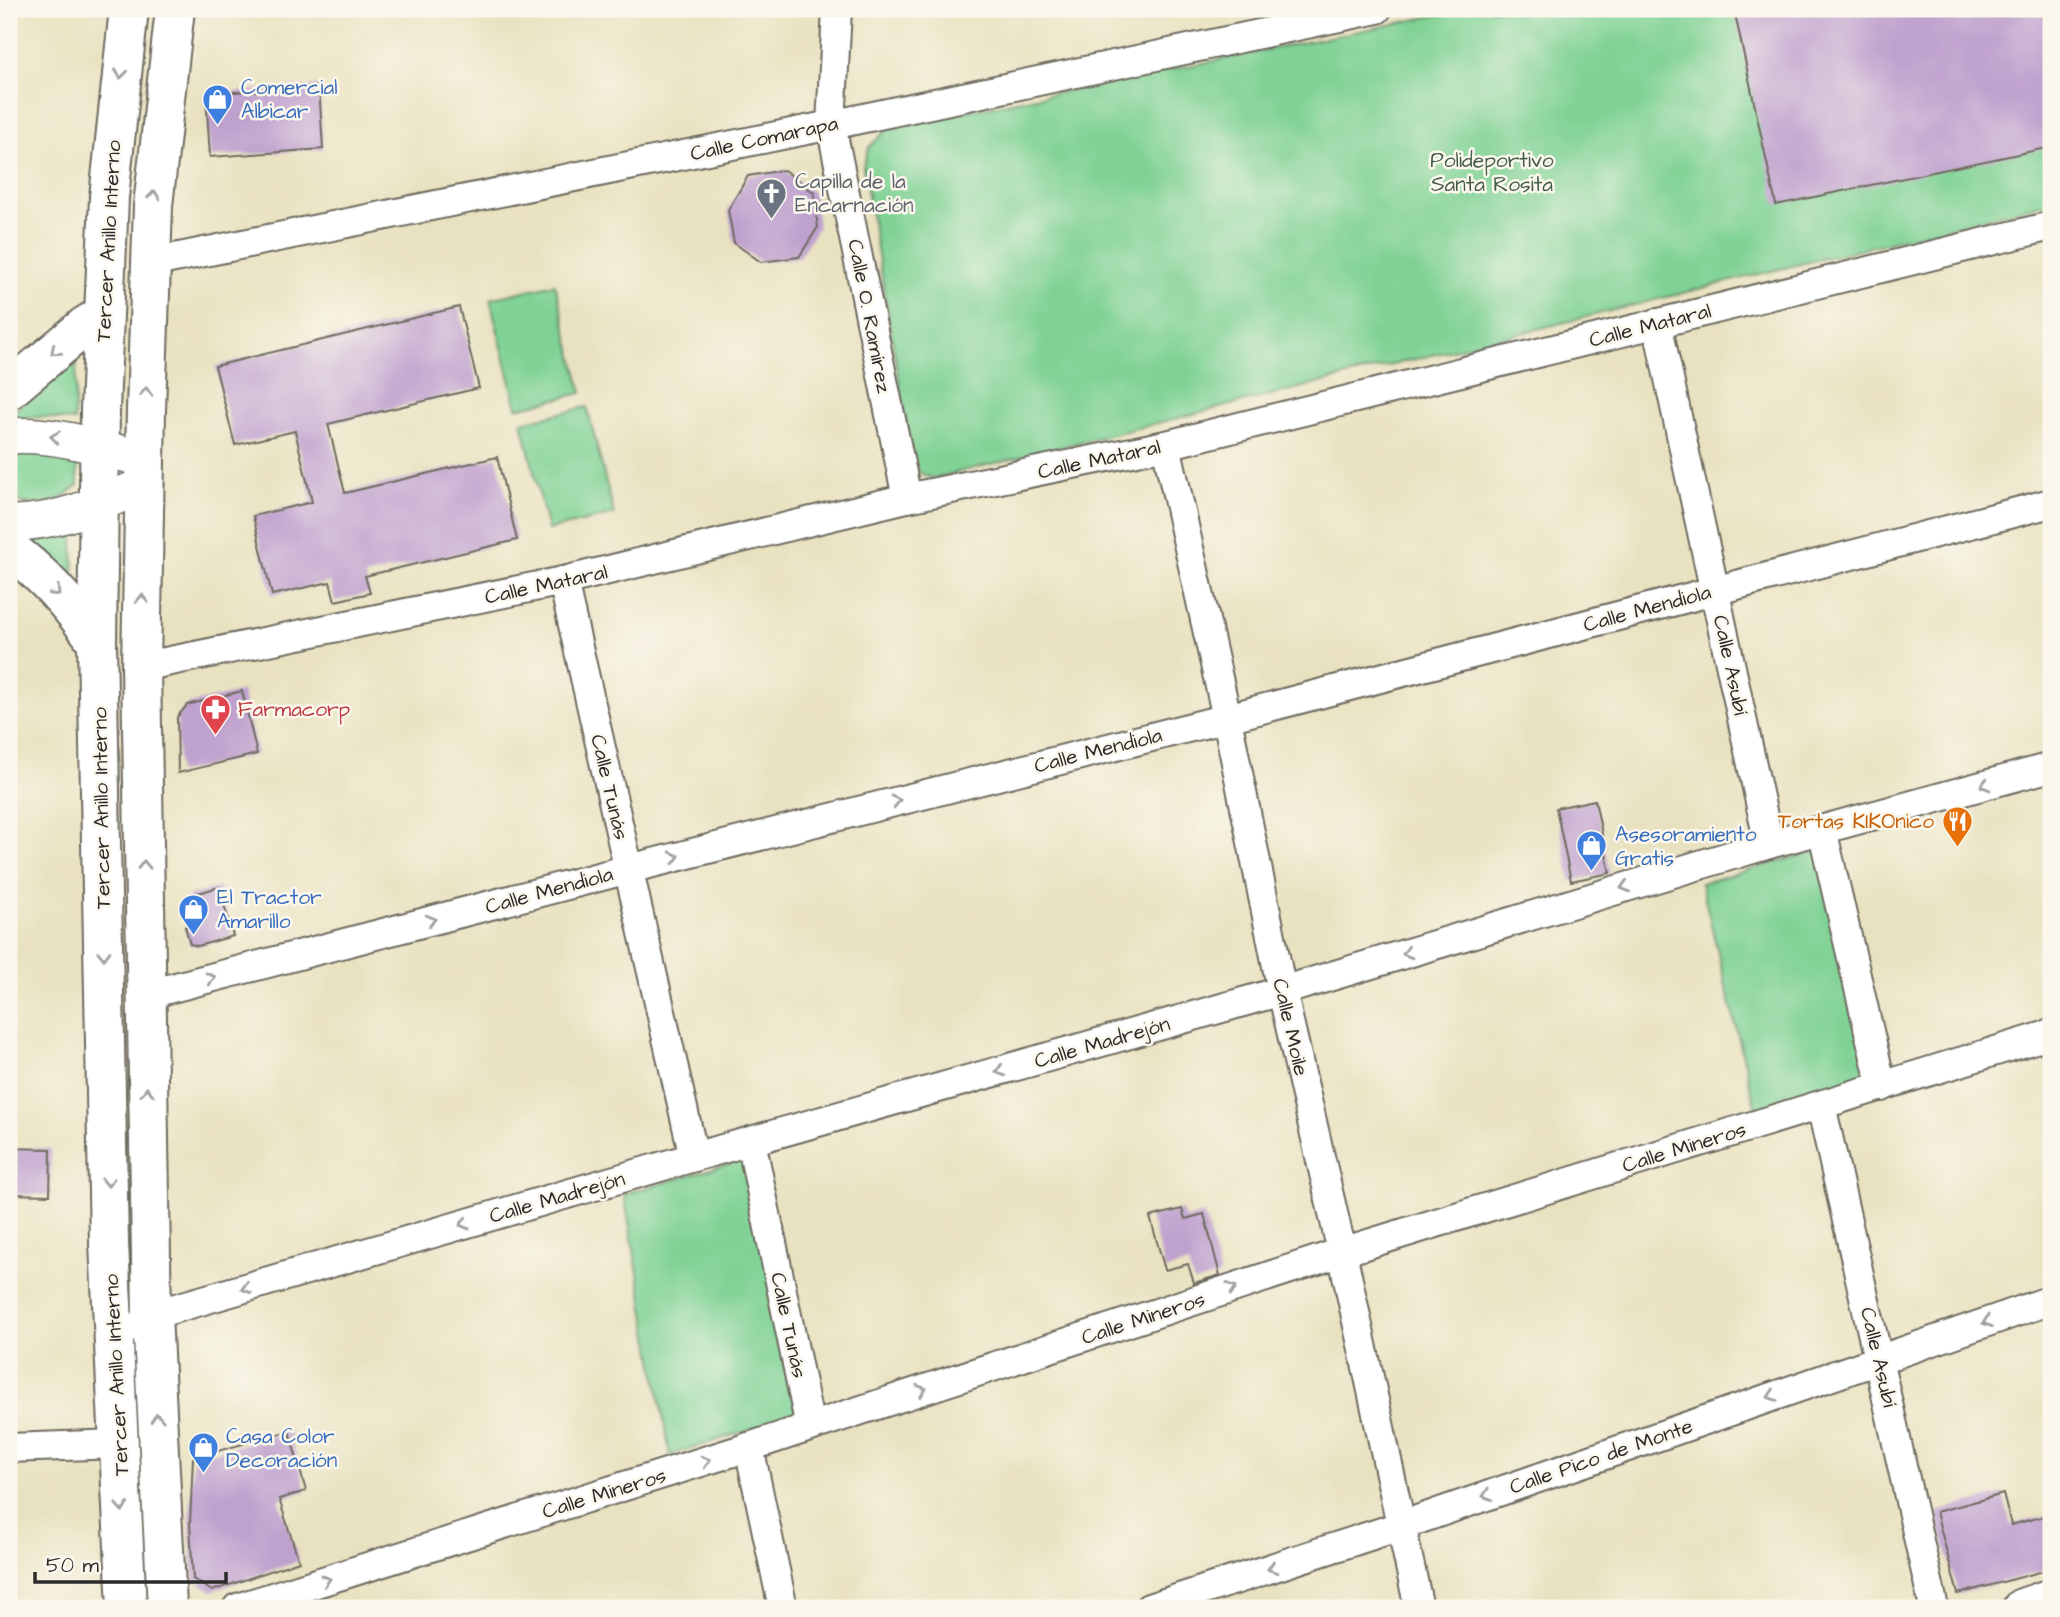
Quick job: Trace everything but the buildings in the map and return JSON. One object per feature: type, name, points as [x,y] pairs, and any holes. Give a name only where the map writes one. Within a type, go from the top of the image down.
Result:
[{"type":"main road","name":"Tercer Anillo Interno","points":[[127,1608],[109,1244],[97,642],[103,315],[114,138],[129,9]]},
{"type":"main road","name":"Tercer Anillo Interno","points":[[167,1608],[152,1315],[141,667],[150,263],[153,206],[175,9]]},
{"type":"main road","points":[[114,138],[128,204],[130,227],[141,252],[150,263]]},
{"type":"main road","points":[[9,390],[85,326],[103,315]]},
{"type":"main road","points":[[10,529],[41,577],[82,620],[97,642]]},
{"type":"main road","points":[[2022,1608],[2051,1598]]},
{"type":"street","name":"Calle O. Ramírez","points":[[837,9],[831,125],[906,498]]},
{"type":"street","name":"Calle Comarapa","points":[[150,263],[831,125],[1363,10]]},
{"type":"street","name":"Calle Mataral","points":[[141,667],[563,581],[906,498],[1166,445],[2051,226]]},
{"type":"street","name":"Calle Asubí","points":[[1657,323],[1769,844]]},
{"type":"street","points":[[9,436],[30,434],[64,438],[99,447],[144,473],[99,504],[66,516],[10,529]]},
{"type":"street","name":"Calle Moile","points":[[1166,445],[1227,718],[1282,991],[1419,1608]]},
{"type":"street","name":"Calle Mendiola","points":[[145,995],[1227,718],[2051,503]]},
{"type":"street","name":"Calle Tunás","points":[[563,581],[694,1157]]},
{"type":"street","name":"Calle Madrejón","points":[[116,1383],[126,1343],[137,1327],[152,1315],[694,1157],[1282,991],[1769,844],[2051,767]]},
{"type":"street","points":[[1822,829],[1882,1087]]},
{"type":"street","name":"Calle Mineros","points":[[237,1608],[749,1447],[1342,1252],[2051,1034]]},
{"type":"street","name":"Calle Asubí","points":[[1821,1105],[1934,1608]]},
{"type":"street","name":"Calle Tunás","points":[[751,1141],[810,1427]]},
{"type":"street","points":[[109,1244],[119,1286],[133,1304],[152,1315]]},
{"type":"street","name":"Calle Pico de Monte","points":[[1149,1608],[1399,1526],[2051,1300]]},
{"type":"street","points":[[9,1447],[119,1444]]},
{"type":"street","points":[[749,1447],[783,1608]]},
{"type":"green space","name":"Polideportivo Santa Rosita","points":[[1467,9],[2051,9],[2051,202],[935,478],[920,472],[912,457],[863,166],[869,147],[890,127]]},
{"type":"green space","points":[[555,284],[582,393],[517,408],[490,299]]},
{"type":"green space","points":[[77,356],[74,421],[44,417],[9,419],[9,415],[47,386]]},
{"type":"green space","points":[[587,407],[614,514],[548,530],[522,422]]},
{"type":"green space","points":[[32,451],[58,455],[77,464],[78,485],[62,498],[46,504],[28,504],[9,499],[9,459]]},
{"type":"green space","points":[[73,530],[74,587],[28,542],[50,539]]},
{"type":"green space","points":[[1818,851],[1869,1078],[1756,1110],[1701,883]]},
{"type":"green space","points":[[746,1159],[797,1415],[670,1455],[624,1194]]},
{"type":"place","name":"Comercial Albicar","points":[[218,126]]},
{"type":"place","name":"Capilla de la Encarnación","points":[[772,220]]},
{"type":"place","name":"Farmacorp","points":[[215,736]]},
{"type":"place","name":"Tortas KIKOnico","points":[[1957,848]]},
{"type":"place","name":"Asesoramiento Gratis","points":[[1592,873]]},
{"type":"place","name":"El Tractor Amarillo","points":[[194,936]]},
{"type":"place","name":"Casa Color Decoración","points":[[203,1475]]}]
